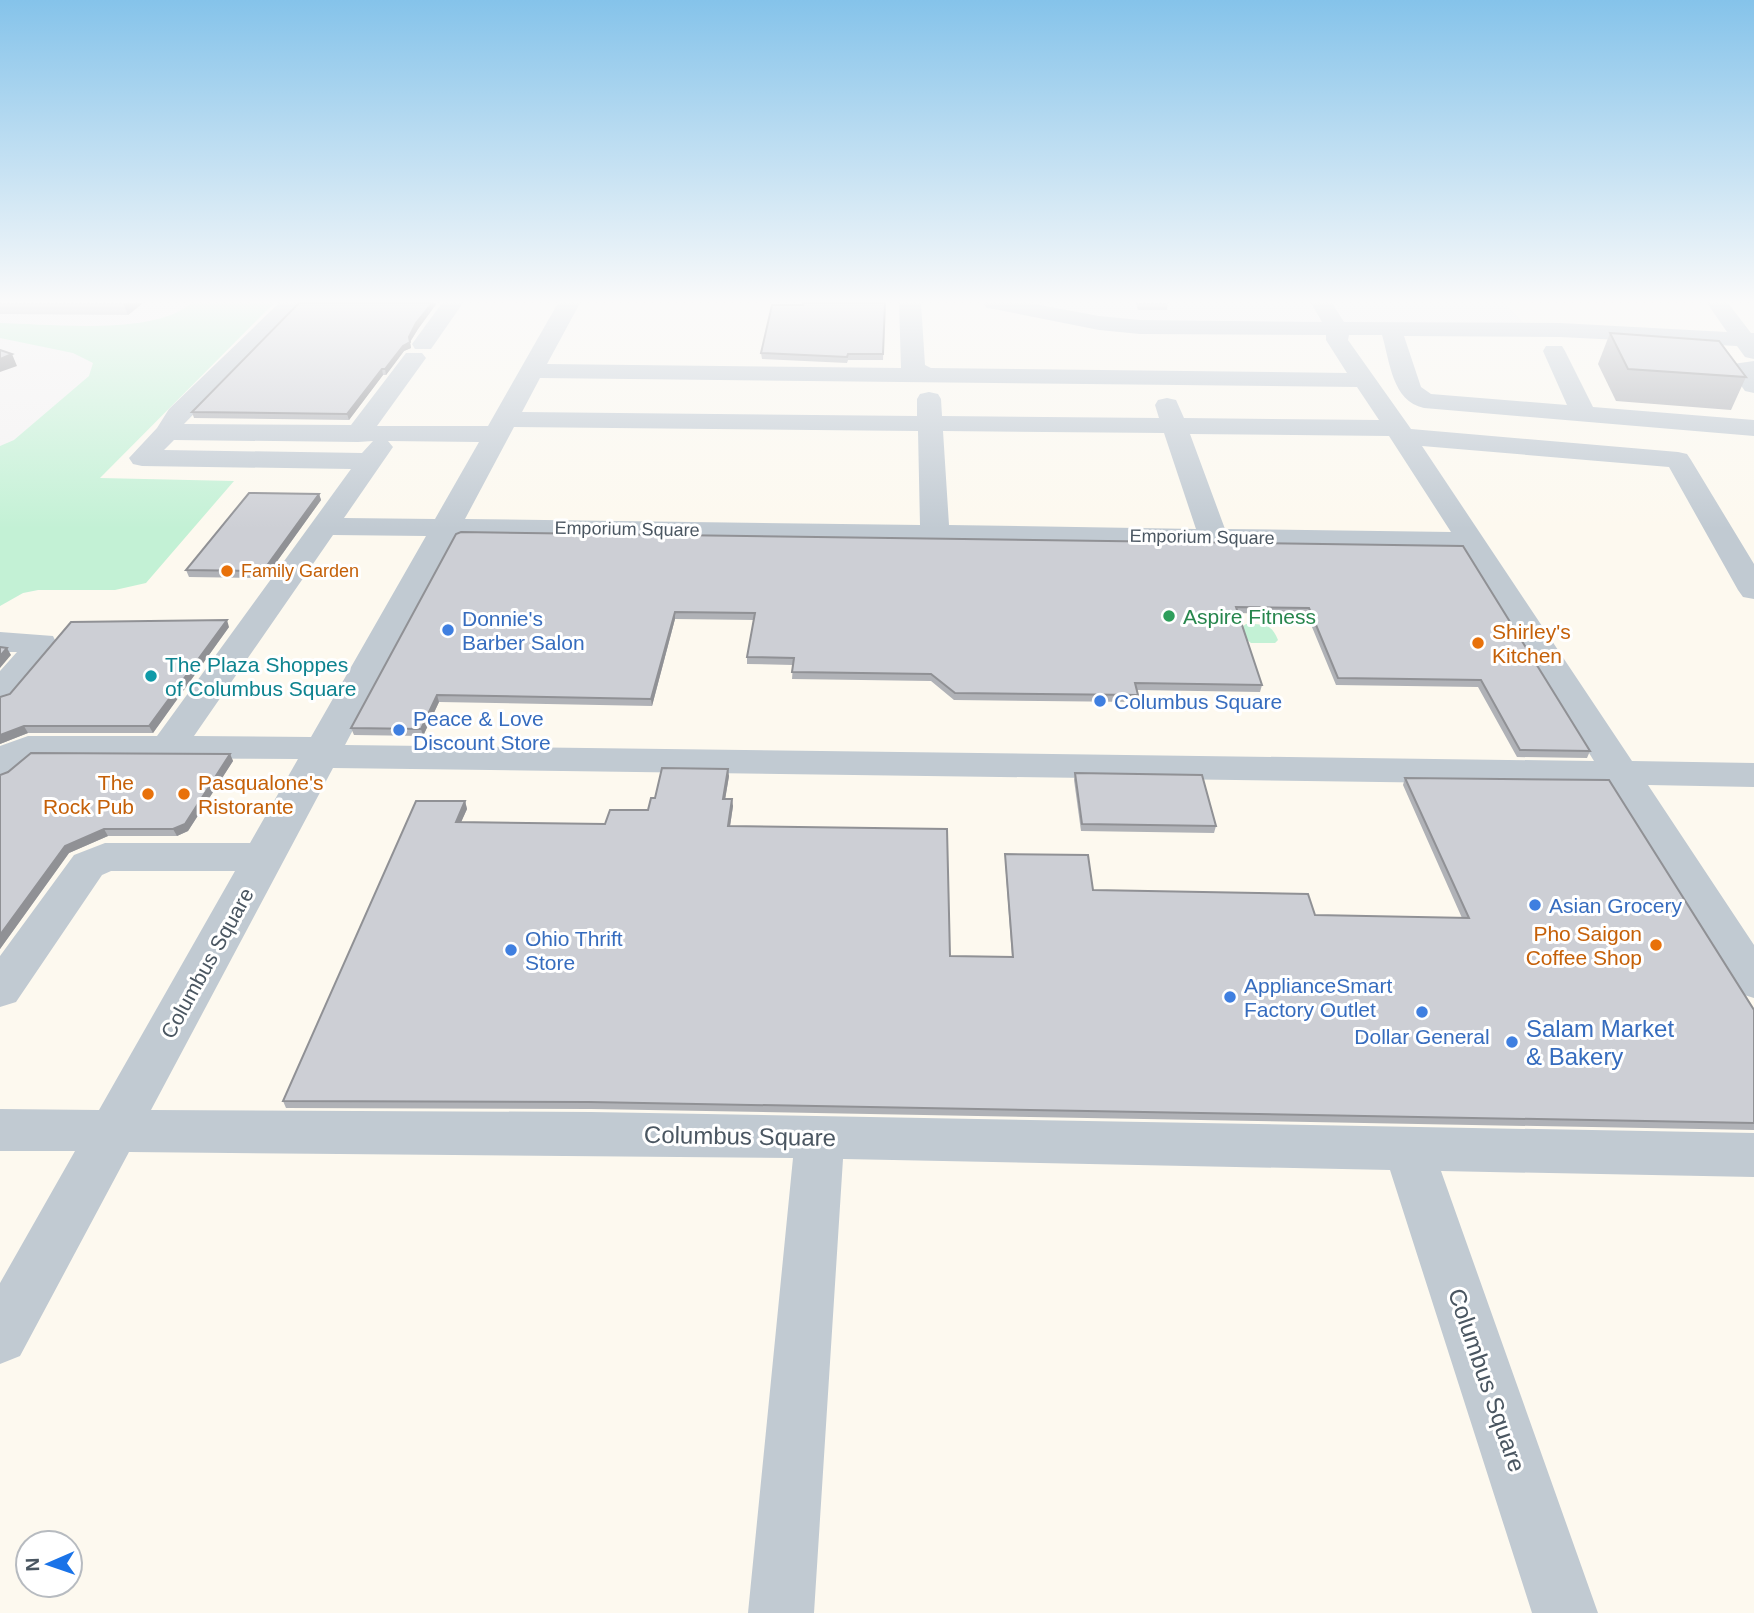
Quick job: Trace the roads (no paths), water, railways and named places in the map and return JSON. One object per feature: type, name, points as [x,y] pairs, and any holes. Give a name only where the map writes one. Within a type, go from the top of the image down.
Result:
[{"type":"street","points":[[215,378],[178,414],[167,432],[142,458],[364,447],[389,434],[501,427],[930,423],[1398,429],[1678,460],[1741,544],[1754,590]]},
{"type":"street","points":[[167,748],[324,526],[403,378]]},
{"type":"street","points":[[322,752],[527,378]]},
{"type":"street","points":[[932,378],[930,423],[936,533]]},
{"type":"street","points":[[1158,378],[1213,537]]},
{"type":"street","points":[[1186,378],[1366,380],[1754,981]]},
{"type":"street","points":[[1406,378],[1410,390],[1424,401],[1471,414],[1754,451]]},
{"type":"street","points":[[1570,378],[1584,414]]},
{"type":"street","points":[[1398,429],[1471,414],[1584,414],[1754,428]]},
{"type":"street","points":[[167,432],[364,447]]},
{"type":"street","name":"Emporium Square","points":[[324,526],[1469,541]]},
{"type":"street","points":[[0,642],[40,643],[41,646],[0,692]]},
{"type":"street","points":[[0,769],[12,755],[29,747],[1754,775]]},
{"type":"street","name":"Columbus Square","points":[[0,1337],[322,752]]},
{"type":"street","points":[[0,990],[88,865],[106,857],[266,857]]},
{"type":"street","name":"Columbus Square","points":[[0,1130],[477,1132],[1754,1155]]},
{"type":"street","points":[[780,1613],[820,1137]]},
{"type":"street","name":"Columbus Square","points":[[1408,1147],[1565,1613]]},
{"type":"place","name":"Family Garden","points":[[227,571]]},
{"type":"place","name":"Aspire Fitness","points":[[1169,616]]},
{"type":"place","name":"Donnie's Barber Salon","points":[[448,630]]},
{"type":"place","name":"Shirley's Kitchen","points":[[1478,643]]},
{"type":"place","name":"The Plaza Shoppes of Columbus Square","points":[[151,676]]},
{"type":"place","name":"Columbus Square","points":[[1100,701]]},
{"type":"place","name":"Peace & Love Discount Store","points":[[399,730]]},
{"type":"place","name":"The Rock Pub","points":[[148,794]]},
{"type":"place","name":"Pasqualone's Ristorante","points":[[184,794]]},
{"type":"place","name":"Asian Grocery","points":[[1535,905]]},
{"type":"place","name":"Pho Saigon Coffee Shop","points":[[1656,945]]},
{"type":"place","name":"Ohio Thrift Store","points":[[511,950]]},
{"type":"place","name":"ApplianceSmart Factory Outlet","points":[[1230,997]]},
{"type":"place","name":"Dollar General","points":[[1422,1012]]},
{"type":"place","name":"Salam Market & Bakery","points":[[1512,1042]]}]
